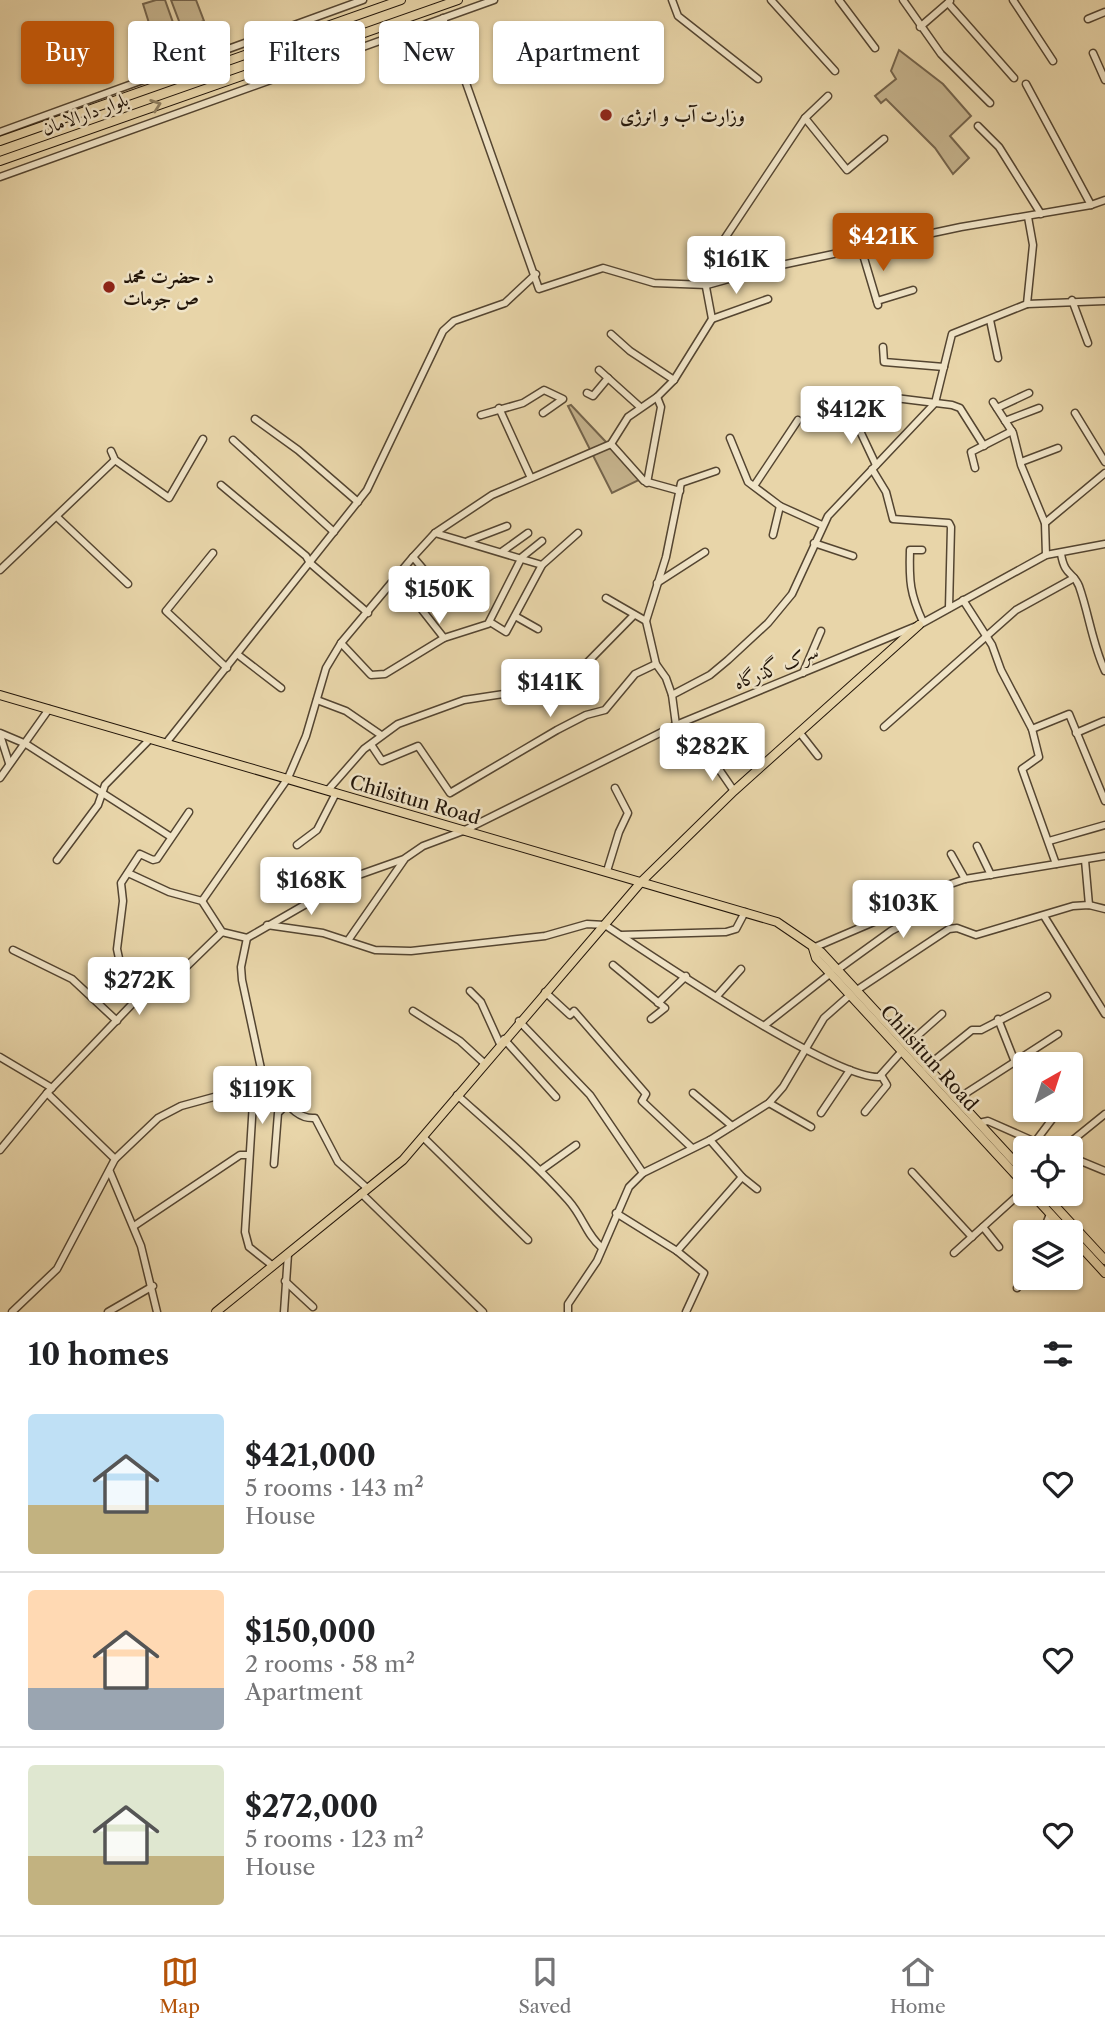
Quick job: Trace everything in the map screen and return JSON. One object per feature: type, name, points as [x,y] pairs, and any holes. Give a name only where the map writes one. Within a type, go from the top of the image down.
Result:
[{"type":"main road","name":"بلوار دارالامان","points":[[0,141],[401,0]]},
{"type":"main road","name":"بلوار دارالامان","points":[[0,161],[458,0]]},
{"type":"main road","points":[[216,1312],[402,1160],[642,881],[734,790],[921,624]]},
{"type":"main road","name":"Chilsitun Road","points":[[0,695],[777,922],[813,948],[1013,1172]]},
{"type":"main road","name":"Chilsitun Road","points":[[904,1048],[926,1067],[1013,1160]]},
{"type":"main road","points":[[1043,1206],[1056,1220]]},
{"type":"main road","points":[[1055,1206],[1105,1260]]},
{"type":"main road","points":[[1083,1249],[1105,1273]]},
{"type":"street","points":[[0,132],[363,0]]},
{"type":"street","points":[[0,177],[494,0]]},
{"type":"street","points":[[672,0],[678,16],[758,79]]},
{"type":"street","points":[[771,0],[835,71]]},
{"type":"street","points":[[839,0],[875,48]]},
{"type":"street","points":[[903,0],[920,27],[948,62],[990,103]]},
{"type":"street","points":[[1013,0],[1053,61]]},
{"type":"street","points":[[920,27],[950,1],[1014,78]]},
{"type":"street","points":[[1087,19],[1105,12]]},
{"type":"street","points":[[443,18],[536,274],[539,289],[603,268],[654,283],[707,285],[861,248],[979,223],[1091,205],[1105,200]]},
{"type":"street","points":[[1093,53],[1105,80]]},
{"type":"street","points":[[1026,84],[1091,205]]},
{"type":"street","points":[[712,319],[703,271],[805,118],[828,96]]},
{"type":"street","points":[[805,118],[847,170],[884,139]]},
{"type":"street","points":[[978,126],[999,147],[1041,214]]},
{"type":"street","points":[[1027,304],[1033,245],[1028,217]]},
{"type":"street","points":[[861,248],[878,303],[913,290]]},
{"type":"street","points":[[166,743],[358,502],[380,466],[443,331],[454,321],[505,303],[536,274]]},
{"type":"street","points":[[202,901],[288,778],[306,736],[326,668],[341,643],[435,533],[480,502],[530,476],[611,444],[621,425],[639,406],[657,397],[674,380],[712,319],[768,299]]},
{"type":"street","points":[[1072,300],[1088,344]]},
{"type":"street","points":[[671,695],[710,675],[768,623],[800,581],[822,525],[935,403],[952,334],[1027,304],[1072,300],[1105,301]]},
{"type":"street","points":[[990,320],[998,358]]},
{"type":"street","points":[[611,334],[630,351],[674,380]]},
{"type":"street","points":[[883,347],[884,362],[944,367]]},
{"type":"street","points":[[600,370],[639,406]]},
{"type":"street","points":[[587,393],[593,396],[608,378]]},
{"type":"street","points":[[481,415],[533,399],[544,390],[563,399],[543,414]]},
{"type":"street","points":[[856,393],[960,408],[984,446]]},
{"type":"street","points":[[1029,393],[995,405],[1012,431],[1045,523],[1046,555]]},
{"type":"street","points":[[647,483],[662,407],[657,397]]},
{"type":"street","points":[[499,408],[530,476]]},
{"type":"street","points":[[1005,421],[1038,408]]},
{"type":"street","points":[[852,414],[886,492],[893,519],[949,523],[951,527],[948,608]]},
{"type":"street","points":[[1075,414],[1105,463]]},
{"type":"street","points":[[255,419],[298,450],[358,502]]},
{"type":"street","points":[[754,486],[781,440],[798,420]]},
{"type":"street","points":[[975,468],[970,453],[1012,431]]},
{"type":"street","points":[[730,438],[748,482],[780,506],[822,525]]},
{"type":"street","points":[[111,451],[115,460],[169,498],[203,439]]},
{"type":"street","points":[[233,440],[334,532]]},
{"type":"street","points":[[611,444],[647,483],[680,491]]},
{"type":"street","points":[[1021,462],[1058,448]]},
{"type":"street","points":[[0,570],[115,460]]},
{"type":"street","points":[[677,725],[666,678],[656,664],[646,621],[681,483],[716,471]]},
{"type":"street","points":[[1045,523],[1105,473]]},
{"type":"street","points":[[221,485],[306,556],[310,564],[368,613]]},
{"type":"street","points":[[773,535],[780,506]]},
{"type":"street","points":[[57,517],[128,584]]},
{"type":"street","points":[[468,541],[507,526]]},
{"type":"street","points":[[435,533],[503,551],[542,565]]},
{"type":"street","points":[[503,551],[528,533]]},
{"type":"street","points":[[490,622],[506,632],[542,565],[578,533]]},
{"type":"street","points":[[341,643],[371,675],[385,674],[444,638],[490,622],[522,557],[542,541]]},
{"type":"street","points":[[814,543],[853,556]]},
{"type":"street","name":"سرک گذرگاه","points":[[247,938],[353,877],[404,859],[423,846],[463,831],[677,725],[921,624],[1046,555],[1105,544]]},
{"type":"street","points":[[921,624],[909,583],[911,551],[922,550]]},
{"type":"street","points":[[657,584],[705,552]]},
{"type":"street","points":[[213,553],[166,611],[227,668]]},
{"type":"street","points":[[1061,554],[1064,568],[1074,578],[1086,609],[1092,642],[1105,671]]},
{"type":"street","points":[[413,557],[430,577]]},
{"type":"street","points":[[397,578],[444,638]]},
{"type":"street","points":[[884,727],[1016,610],[1074,578]]},
{"type":"street","points":[[606,598],[646,621]]},
{"type":"street","points":[[963,600],[1032,729],[1039,757],[1022,769],[1056,864]]},
{"type":"street","points":[[578,672],[635,615]]},
{"type":"street","points":[[515,616],[538,629]]},
{"type":"street","points":[[803,673],[821,631]]},
{"type":"street","points":[[237,654],[281,688]]},
{"type":"street","points":[[372,746],[382,761],[418,746],[450,793],[557,730],[605,710],[635,674],[656,664]]},
{"type":"street","points":[[297,845],[317,830],[332,792],[364,749],[372,746],[381,735],[398,724],[464,700],[523,691],[541,670]]},
{"type":"street","points":[[317,700],[346,711],[381,735]]},
{"type":"street","points":[[0,778],[49,709]]},
{"type":"street","points":[[1032,729],[1069,714],[1105,801]]},
{"type":"street","points":[[1076,733],[1104,721]]},
{"type":"street","points":[[800,733],[818,756]]},
{"type":"street","points":[[0,734],[26,744],[48,760],[102,790],[171,837]]},
{"type":"street","points":[[0,734],[9,763]]},
{"type":"street","points":[[57,860],[98,805],[102,790],[150,739]]},
{"type":"street","points":[[712,759],[734,790]]},
{"type":"street","points":[[607,871],[628,813],[615,788]]},
{"type":"street","points":[[120,963],[117,949],[123,901],[121,885],[140,854],[157,859],[189,812]]},
{"type":"street","points":[[1049,841],[1105,824]]},
{"type":"street","points":[[977,846],[991,875]]},
{"type":"street","points":[[951,854],[965,879]]},
{"type":"street","points":[[813,948],[904,909],[936,889],[965,879],[1105,856]]},
{"type":"street","points":[[349,939],[404,859]]},
{"type":"street","points":[[1085,860],[1089,905]]},
{"type":"street","points":[[128,873],[169,892],[202,901],[222,932],[247,938],[241,967],[242,980],[263,1078],[272,1083],[299,1115],[315,1118],[338,1162],[483,1312]]},
{"type":"street","points":[[765,1026],[891,931],[920,916],[933,903],[936,889]]},
{"type":"street","points":[[568,1312],[568,1304],[597,1262],[629,1187],[643,1173],[710,1140],[769,1103],[783,1087],[824,1018],[853,993],[949,929],[957,928],[976,935],[1073,906],[1089,905],[1105,910]]},
{"type":"street","points":[[619,935],[726,932],[736,929],[745,912]]},
{"type":"street","points":[[1044,916],[1105,1014]]},
{"type":"street","points":[[267,925],[349,939],[375,950],[411,951],[545,936],[587,924],[605,925],[805,1049],[850,1070],[876,1078],[942,1014]]},
{"type":"street","points":[[0,1150],[50,1091],[136,1000],[186,967],[222,932]]},
{"type":"street","points":[[13,950],[72,979],[117,1021]]},
{"type":"street","points":[[613,965],[665,1011],[651,1019]]},
{"type":"street","points":[[717,996],[741,970]]},
{"type":"street","points":[[658,1003],[686,976]]},
{"type":"street","points":[[470,991],[481,1002],[502,1041],[556,1097]]},
{"type":"street","points":[[545,992],[570,1015],[574,1011],[646,1094],[642,1101],[692,1148]]},
{"type":"street","points":[[926,1067],[959,1038],[1047,996]]},
{"type":"street","points":[[413,1010],[460,1041],[484,1063]]},
{"type":"street","points":[[998,1019],[1013,1057]]},
{"type":"street","points":[[519,1021],[590,1095],[643,1173]]},
{"type":"street","points":[[1030,1052],[1058,1034]]},
{"type":"street","points":[[0,1057],[50,1091],[115,1158]]},
{"type":"street","points":[[957,1099],[1013,1063]]},
{"type":"street","points":[[821,1113],[850,1070]]},
{"type":"street","points":[[865,1112],[887,1085],[881,1075]]},
{"type":"street","points":[[12,1312],[57,1269],[115,1158],[158,1118],[181,1106],[254,1086],[263,1078]]},
{"type":"street","points":[[254,1086],[247,1241],[249,1247],[273,1266]]},
{"type":"street","points":[[693,1093],[732,1126]]},
{"type":"street","points":[[457,1094],[541,1170],[583,1216],[589,1236],[602,1248]]},
{"type":"street","points":[[769,1103],[811,1127]]},
{"type":"street","points":[[274,1164],[278,1113],[287,1104]]},
{"type":"street","points":[[1078,1136],[1105,1114]]},
{"type":"street","points":[[979,1123],[988,1121],[1022,1136]]},
{"type":"street","points":[[423,1137],[528,1240]]},
{"type":"street","points":[[710,1140],[742,1177],[757,1189]]},
{"type":"street","points":[[541,1170],[576,1145]]},
{"type":"street","points":[[134,1226],[240,1156],[249,1154]]},
{"type":"street","points":[[1083,1162],[1105,1171]]},
{"type":"street","points":[[110,1172],[134,1226],[153,1286],[157,1312]]},
{"type":"street","points":[[912,1172],[972,1237]]},
{"type":"street","points":[[677,1251],[742,1177]]},
{"type":"street","points":[[954,1253],[1013,1199]]},
{"type":"street","points":[[616,1213],[677,1251],[704,1273],[686,1312]]},
{"type":"street","points":[[1048,1220],[1051,1214]]},
{"type":"street","points":[[982,1227],[999,1247]]},
{"type":"street","points":[[284,1312],[288,1254]]},
{"type":"street","points":[[285,1281],[313,1307]]},
{"type":"street","points":[[108,1312],[153,1286]]},
{"type":"shaded area","points":[[165,0],[172,21],[148,21],[143,4]]},
{"type":"shaded area","points":[[171,0],[196,0],[204,21],[179,21]]},
{"type":"shaded area","points":[[899,50],[943,84],[971,116],[950,136],[969,158],[953,174],[935,148],[886,99],[881,103],[875,96],[896,79],[891,71]]},
{"type":"shaded area","points":[[571,405],[641,479],[612,493],[568,406]]},
{"type":"place","name":"وزارت آب و انرژی","points":[[606,115]]},
{"type":"place","name":"د حضرت محمد ص جومات","points":[[109,287]]}]
